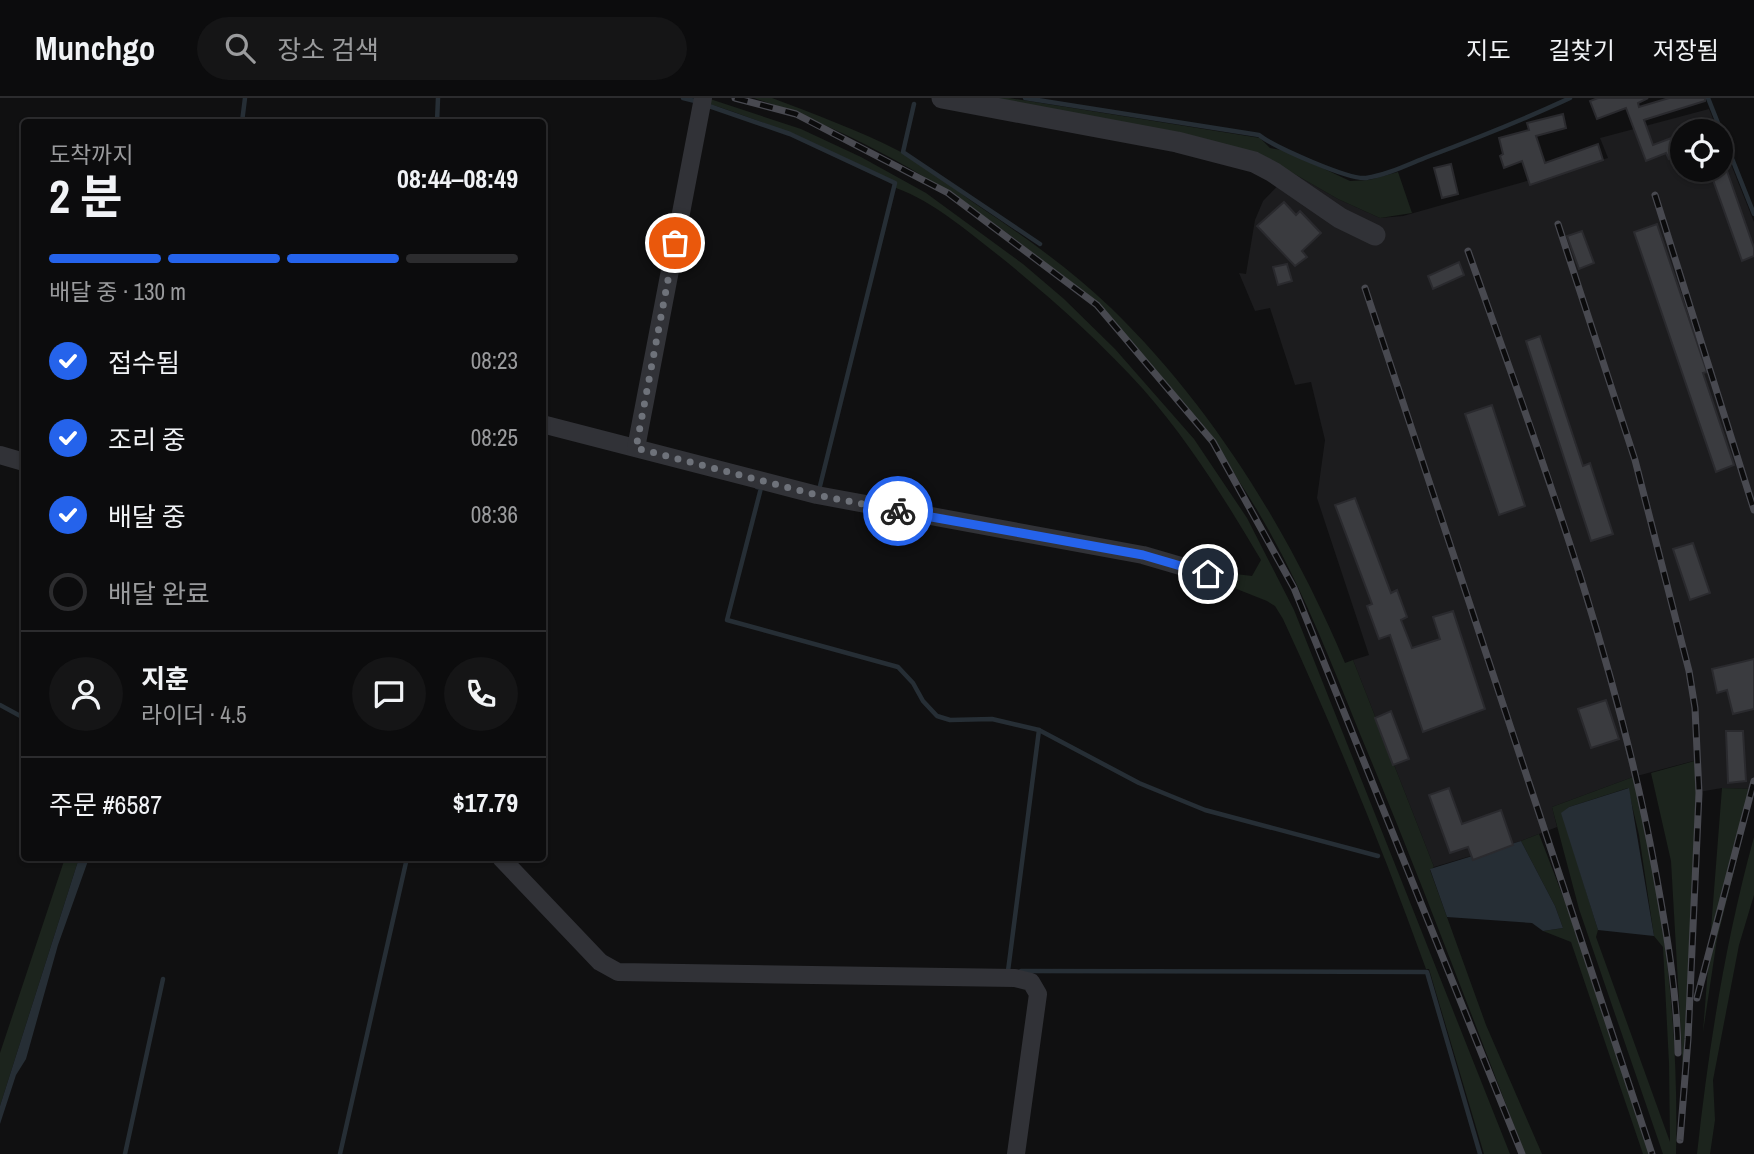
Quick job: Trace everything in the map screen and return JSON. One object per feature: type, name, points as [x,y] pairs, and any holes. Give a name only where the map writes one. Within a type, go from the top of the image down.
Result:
[{"type":"street","points":[[636,448],[703,98]]},
{"type":"street","points":[[942,98],[1177,142],[1254,162],[1340,218],[1375,235]]},
{"type":"street","points":[[546,425],[817,495],[1143,555],[1208,574]]},
{"type":"street","points":[[0,455],[21,461]]},
{"type":"street","points":[[504,861],[600,962],[618,972],[1001,977],[1031,982],[1038,994],[1016,1154]]},
{"type":"shaded area","points":[[707,98],[801,129],[861,157],[926,193],[1023,264],[1064,299],[1115,349],[1194,439],[1247,518],[1294,610],[1510,1154],[1484,1154],[1429,969],[1426,969],[1376,836],[1283,619],[1275,606],[1267,601],[1209,578],[1211,571],[1252,576],[1261,560],[1176,429],[1126,371],[1055,302],[949,217],[896,188],[896,183],[873,171],[779,129],[706,103]]},
{"type":"shaded area","points":[[754,98],[772,98],[852,129],[899,151],[929,170],[1079,280],[1148,346],[1183,387],[1246,474],[1274,520],[1300,567],[1345,663],[1353,660],[1434,867],[1430,870],[1486,1025],[1542,1154],[1525,1154],[1382,786],[1316,626],[1278,547],[1219,452],[1168,385],[1110,322],[1046,264],[978,212],[907,166],[831,128]]},
{"type":"shaded area","points":[[971,98],[1009,98],[1260,138],[1270,148],[1286,151],[1350,181],[1369,180],[1398,172],[1412,213],[1380,218],[1338,199],[1291,172]]},
{"type":"shaded area","points":[[1709,109],[1713,119],[1671,119]]},
{"type":"shaded area","points":[[1670,119],[1670,182],[1733,182],[1733,170],[1754,222],[1754,789],[1722,788],[1699,792],[1697,760],[1633,777],[1552,807],[1557,827],[1521,841],[1434,867],[1353,660],[1369,655],[1317,498],[1325,440],[1311,382],[1295,385],[1270,308],[1255,311],[1239,273],[1246,274],[1255,220],[1263,201],[1291,172],[1338,199],[1380,218],[1403,216],[1608,158],[1600,138]]},
{"type":"shaded area","points":[[1698,760],[1698,880],[1685,1106],[1671,861],[1651,773]]},
{"type":"shaded area","points":[[1633,777],[1653,870],[1667,964],[1675,1058],[1676,1154],[1663,1154],[1579,909],[1552,807]],"holes":[[[1628,788],[1639,835],[1654,936],[1663,947],[1670,1142],[1596,937],[1598,930],[1562,813],[1569,807]]]},
{"type":"shaded area","points":[[1629,788],[1654,936],[1598,930],[1561,813],[1569,807]]},
{"type":"shaded area","points":[[1722,788],[1754,791],[1717,939],[1703,1032]]},
{"type":"shaded area","points":[[1539,834],[1580,941],[1651,1154],[1643,1154],[1571,942],[1543,931],[1563,928],[1555,906],[1521,841]]},
{"type":"shaded area","points":[[1754,837],[1754,895],[1739,945],[1713,1080],[1715,1120],[1710,1154],[1697,1154],[1719,994]]},
{"type":"shaded area","points":[[1521,841],[1555,906],[1563,928],[1543,931],[1532,923],[1447,917],[1430,869]]},
{"type":"shaded area","points":[[64,861],[78,861],[0,1106],[0,1053]]},
{"type":"shaded area","points":[[78,861],[88,861],[58,945],[26,1059],[16,1075],[0,1124],[0,1106]]},
{"type":"building","points":[[1598,98],[1648,98],[1638,103],[1639,107],[1669,98],[1705,98],[1705,101],[1644,120],[1653,145],[1670,139],[1670,159],[1666,153],[1646,161],[1626,108],[1597,119],[1590,101]]},
{"type":"building","points":[[1563,114],[1566,128],[1536,136],[1545,163],[1598,144],[1603,160],[1530,185],[1522,161],[1504,168],[1499,138],[1529,130],[1527,123]]},
{"type":"building","points":[[1451,164],[1458,194],[1442,198],[1434,168]]},
{"type":"building","points":[[1714,182],[1731,182],[1754,248],[1754,256],[1742,261]]},
{"type":"building","points":[[1284,202],[1296,215],[1300,211],[1321,233],[1302,251],[1307,257],[1295,266],[1257,226]]},
{"type":"building","points":[[1657,224],[1707,372],[1703,373],[1734,465],[1716,472],[1634,232]]},
{"type":"building","points":[[1582,231],[1594,263],[1579,269],[1567,236]]},
{"type":"building","points":[[1459,262],[1464,275],[1433,289],[1428,276]]},
{"type":"building","points":[[1287,264],[1292,281],[1278,285],[1273,267]]},
{"type":"building","points":[[1540,336],[1583,466],[1590,463],[1613,534],[1591,541],[1526,341]]},
{"type":"building","points":[[1492,405],[1525,506],[1499,515],[1465,414]]},
{"type":"building","points":[[1355,498],[1391,593],[1397,590],[1407,617],[1401,620],[1412,648],[1440,639],[1433,617],[1453,611],[1485,709],[1423,732],[1390,635],[1379,639],[1367,606],[1372,604],[1335,505]]},
{"type":"building","points":[[1693,543],[1710,593],[1690,600],[1673,549]]},
{"type":"building","points":[[1754,659],[1754,709],[1733,714],[1727,690],[1717,693],[1712,669]]},
{"type":"building","points":[[1606,700],[1619,739],[1591,748],[1578,709]]},
{"type":"building","points":[[1391,711],[1409,759],[1393,765],[1375,718]]},
{"type":"building","points":[[1726,731],[1743,731],[1746,781],[1728,783]]},
{"type":"building","points":[[1449,788],[1462,824],[1501,810],[1513,845],[1473,860],[1468,847],[1450,853],[1429,795]]},
{"type":"waterway","points":[[242,119],[245,98]]},
{"type":"waterway","points":[[437,119],[438,98]]},
{"type":"waterway","points":[[683,98],[695,101]]},
{"type":"waterway","points":[[1025,98],[1259,135],[1312,162],[1344,174],[1366,178],[1382,175],[1570,98]]},
{"type":"waterway","points":[[1708,98],[1754,214]]},
{"type":"waterway","points":[[914,104],[903,152],[1040,244]]},
{"type":"waterway","points":[[709,106],[790,134],[895,183],[819,490]]},
{"type":"waterway","points":[[757,487],[761,488],[727,620],[898,667],[937,716],[950,720],[992,719],[1039,730],[1139,783],[1205,810],[1378,856]]},
{"type":"waterway","points":[[0,705],[21,716]]},
{"type":"waterway","points":[[1008,971],[1039,730]]},
{"type":"waterway","points":[[340,1154],[406,861]]},
{"type":"waterway","points":[[1021,971],[1427,972],[1480,1154]]},
{"type":"waterway","points":[[125,1154],[163,979]]},
{"type":"railway","points":[[735,98],[796,114],[948,193],[1097,305],[1213,442],[1294,588],[1522,1154]]},
{"type":"railway","points":[[1655,195],[1754,510]]},
{"type":"railway","points":[[1558,224],[1635,460],[1689,671],[1695,708],[1699,793],[1688,1039],[1680,1140]]},
{"type":"railway","points":[[1468,251],[1574,556],[1619,711],[1639,790],[1663,914],[1673,983],[1678,1053]]},
{"type":"railway","points":[[1365,288],[1652,1154]]},
{"type":"railway","points":[[1697,998],[1754,781]]},
{"type":"way so far","points":[[675,243],[636,448],[817,495],[898,511]]},
{"type":"route","points":[[898,511],[1143,555],[1208,574]]}]
